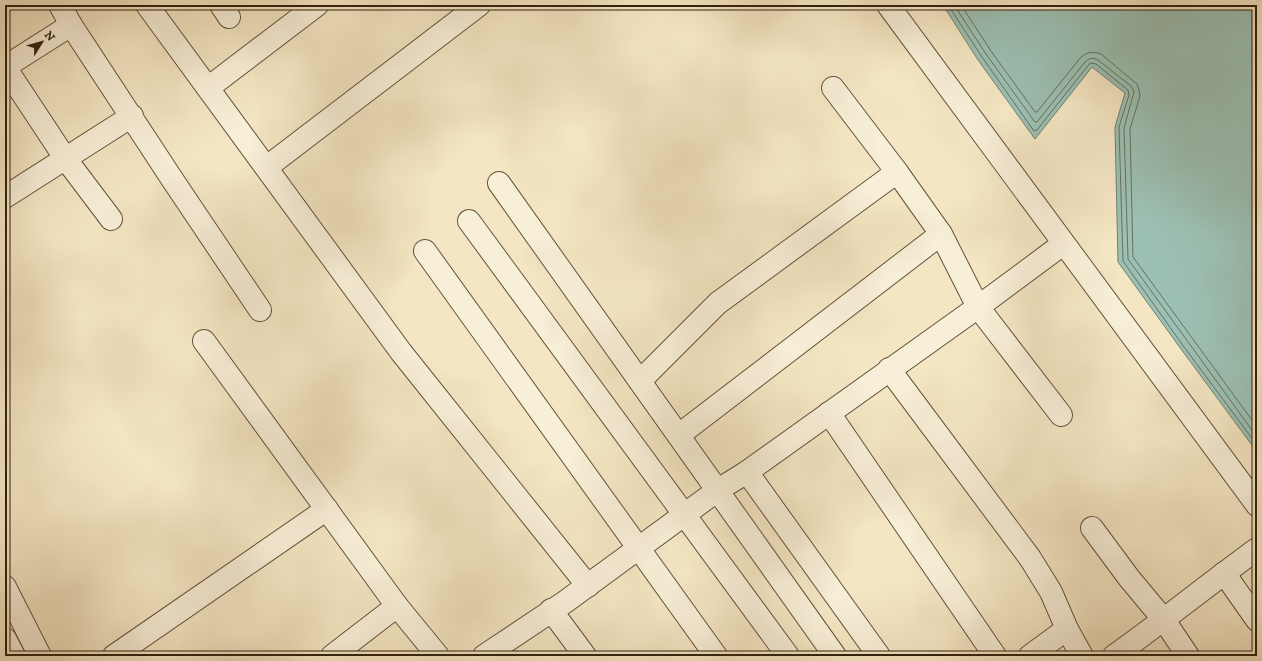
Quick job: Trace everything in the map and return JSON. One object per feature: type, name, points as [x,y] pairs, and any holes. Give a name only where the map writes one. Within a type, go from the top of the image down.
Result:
[{"type":"street","points":[[60,5],[71,25],[260,310]]},
{"type":"street","points":[[147,5],[401,352],[588,586]]},
{"type":"street","points":[[888,5],[1257,505]]},
{"type":"street","points":[[267,167],[467,8]]},
{"type":"street","points":[[208,88],[303,9]]},
{"type":"street","points":[[71,25],[5,67],[65,158],[111,219]]},
{"type":"street","points":[[833,88],[897,172],[941,234],[978,307],[1061,415]]},
{"type":"street","points":[[5,196],[132,116]]},
{"type":"street","points":[[640,381],[718,303],[897,172]]},
{"type":"street","points":[[499,183],[835,656]]},
{"type":"street","points":[[469,222],[788,656]]},
{"type":"street","points":[[678,435],[941,234]]},
{"type":"street","points":[[484,656],[588,586],[685,516],[718,490],[747,472],[889,369],[978,307],[1063,244]]},
{"type":"street","points":[[425,251],[640,548],[716,656]]},
{"type":"street","points":[[204,342],[328,509],[397,606],[438,656]]},
{"type":"street","points":[[889,369],[1030,558],[1051,592],[1067,628],[1082,656]]},
{"type":"street","points":[[829,413],[995,656]]},
{"type":"street","points":[[747,472],[879,656]]},
{"type":"street","points":[[114,656],[328,509]]},
{"type":"street","points":[[1092,528],[1129,578],[1164,620],[1188,656]]},
{"type":"street","points":[[1114,656],[1257,549]]},
{"type":"street","points":[[1224,573],[1257,620]]},
{"type":"street","points":[[5,587],[40,656]]},
{"type":"street","points":[[338,654],[397,606]]},
{"type":"street","points":[[551,610],[584,656]]},
{"type":"street","points":[[1030,656],[1067,628]]},
{"type":"street","points":[[5,639],[14,656]]},
{"type":"water","points":[[943,5],[1257,5],[1257,452],[1118,262],[1115,127],[1125,93],[1092,67],[1035,139],[978,60]]}]
